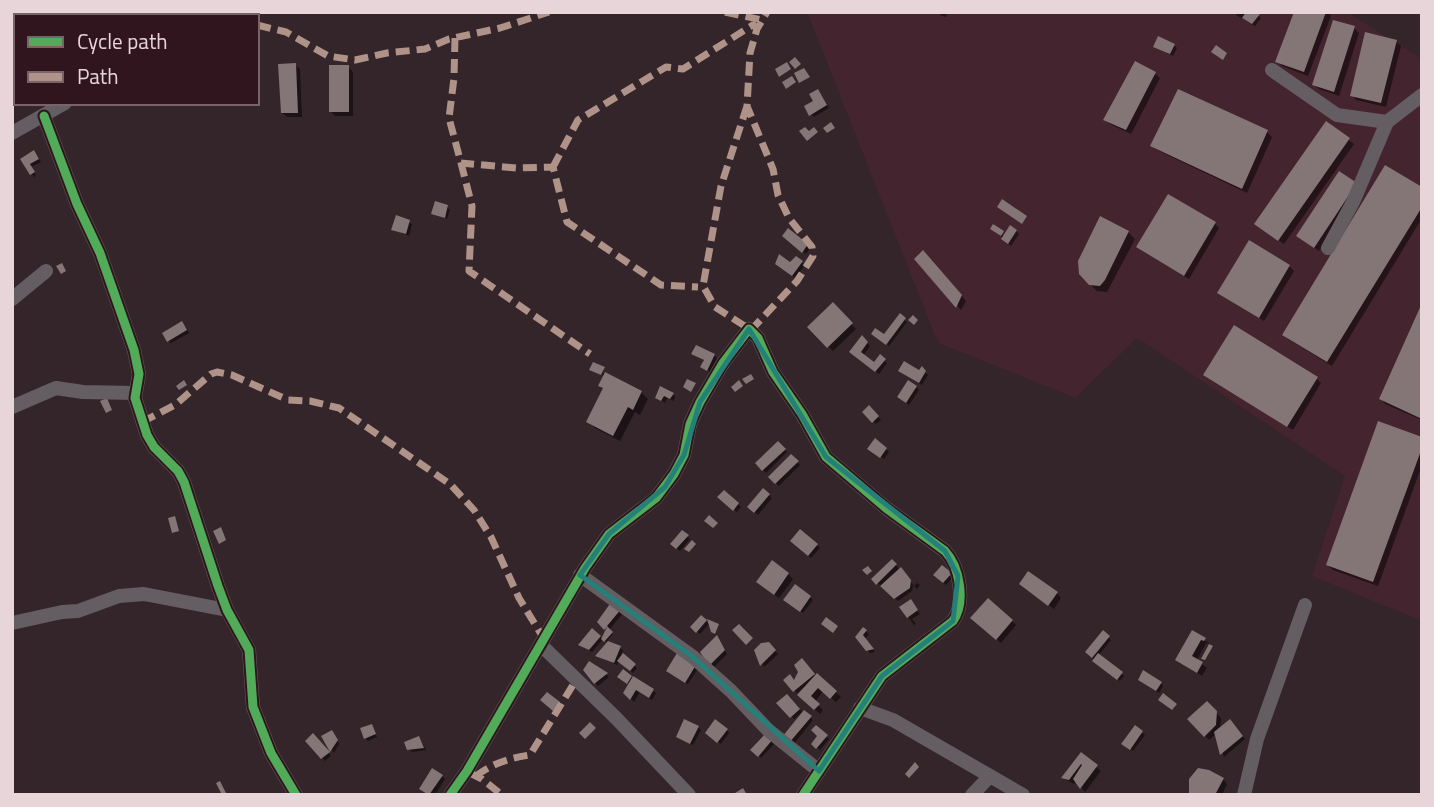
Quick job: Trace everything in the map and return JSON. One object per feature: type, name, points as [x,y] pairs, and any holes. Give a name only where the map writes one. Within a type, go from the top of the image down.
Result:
[{"type":"street","points":[[1272,70],[1338,115],[1387,122]]},
{"type":"street","points":[[1328,248],[1353,202],[1387,122],[1422,95]]},
{"type":"street","points":[[12,133],[62,105]]},
{"type":"street","points":[[44,116],[77,204],[103,262],[134,350],[139,374],[136,404],[150,441],[178,471],[184,482],[228,610],[249,650],[253,707],[271,753],[296,795]]},
{"type":"street","points":[[12,299],[46,271]]},
{"type":"street","points":[[450,795],[467,771],[580,575],[609,534],[656,498],[665,487],[684,455],[690,424],[700,402],[744,333],[751,330],[761,343],[772,372],[802,414],[826,457],[886,508],[945,551],[958,576],[958,608],[953,621],[882,676],[803,794]]},
{"type":"street","points":[[12,407],[56,388],[83,392],[135,393]]},
{"type":"street","points":[[580,575],[693,657],[731,691],[768,730],[819,771]]},
{"type":"street","points":[[12,623],[78,611],[119,596],[144,594],[228,610]]},
{"type":"street","points":[[1244,795],[1257,739],[1305,606]]},
{"type":"street","points":[[541,645],[617,718],[689,795]]},
{"type":"street","points":[[860,708],[893,720],[1023,795]]},
{"type":"street","points":[[972,795],[990,776]]},
{"type":"highlighted area","points":[[749,329],[826,457],[945,551],[958,576],[953,621],[882,676],[819,771],[693,657],[580,575],[609,534],[665,487],[684,455],[700,402]]},
{"type":"shaded area","points":[[807,12],[1347,12],[1422,59],[1422,621],[1312,576],[1345,476],[1137,338],[1075,398],[938,343]]},
{"type":"building","points":[[1246,12],[1260,14],[1252,24],[1242,18]]},
{"type":"building","points":[[1294,12],[1326,12],[1304,72],[1275,62]]},
{"type":"building","points":[[1333,20],[1355,26],[1334,92],[1312,85]]},
{"type":"building","points":[[1365,32],[1397,40],[1381,103],[1350,96]]},
{"type":"building","points":[[1158,36],[1175,44],[1170,54],[1153,47]]},
{"type":"building","points":[[1216,45],[1227,53],[1223,60],[1211,52]]},
{"type":"building","points":[[795,57],[801,64],[795,69],[789,62]]},
{"type":"building","points":[[1135,61],[1156,72],[1126,130],[1103,120]]},
{"type":"building","points":[[787,62],[791,69],[779,77],[775,69]]},
{"type":"building","points":[[296,63],[298,113],[281,113],[278,64]]},
{"type":"building","points":[[329,65],[349,65],[349,112],[329,112]]},
{"type":"building","points":[[804,68],[810,77],[799,83],[794,73]]},
{"type":"building","points":[[792,76],[796,82],[786,89],[782,82]]},
{"type":"building","points":[[818,89],[827,105],[809,116],[804,106],[813,101],[809,94]]},
{"type":"building","points":[[1178,89],[1268,130],[1242,189],[1150,146]]},
{"type":"building","points":[[1326,121],[1350,138],[1278,241],[1254,224]]},
{"type":"building","points":[[831,122],[835,128],[827,133],[823,128]]},
{"type":"building","points":[[805,127],[809,131],[814,127],[818,132],[807,141],[799,131]]},
{"type":"building","points":[[34,150],[39,159],[30,164],[35,172],[30,175],[20,159]]},
{"type":"building","points":[[1385,165],[1422,187],[1422,207],[1327,362],[1282,335]]},
{"type":"building","points":[[1339,171],[1357,183],[1314,248],[1296,236]]},
{"type":"building","points":[[1168,194],[1216,222],[1184,276],[1136,247]]},
{"type":"building","points":[[1002,199],[1027,216],[1022,224],[997,207]]},
{"type":"building","points":[[435,201],[448,205],[445,218],[431,214]]},
{"type":"building","points":[[396,215],[410,220],[406,234],[391,230]]},
{"type":"building","points":[[1100,216],[1129,231],[1100,286],[1089,285],[1079,274],[1078,261]]},
{"type":"building","points":[[993,224],[1004,231],[1001,236],[990,229]]},
{"type":"building","points":[[1010,225],[1017,230],[1008,244],[1001,239]]},
{"type":"building","points":[[788,228],[808,244],[802,253],[782,236]]},
{"type":"building","points":[[1249,240],[1290,265],[1259,318],[1217,293]]},
{"type":"building","points":[[923,250],[962,295],[956,308],[914,259]]},
{"type":"building","points":[[779,254],[790,262],[796,256],[803,261],[792,276],[775,264]]},
{"type":"building","points":[[62,263],[66,271],[61,274],[56,266]]},
{"type":"building","points":[[833,302],[853,323],[827,348],[807,327]]},
{"type":"building","points":[[1422,303],[1422,419],[1379,399]]},
{"type":"building","points":[[900,313],[906,318],[886,345],[871,334],[875,328],[884,334]]},
{"type":"building","points":[[913,315],[918,320],[914,325],[908,320]]},
{"type":"building","points":[[182,321],[187,330],[167,342],[162,333]]},
{"type":"building","points":[[1234,325],[1318,377],[1287,427],[1203,375]]},
{"type":"building","points":[[862,335],[868,342],[861,352],[874,362],[880,354],[886,359],[875,372],[849,352]]},
{"type":"building","points":[[696,345],[715,354],[707,371],[700,367],[704,360],[691,354]]},
{"type":"building","points":[[904,361],[919,370],[922,366],[926,371],[919,383],[898,371]]},
{"type":"building","points":[[593,362],[605,367],[601,375],[589,370]]},
{"type":"building","points":[[605,372],[642,391],[633,410],[628,407],[613,436],[586,422],[603,388],[598,386]]},
{"type":"building","points":[[751,374],[754,379],[746,384],[742,379]]},
{"type":"building","points":[[687,379],[696,383],[691,392],[683,387]]},
{"type":"building","points":[[184,380],[187,385],[179,390],[176,386]]},
{"type":"building","points":[[739,380],[743,386],[735,392],[731,387]]},
{"type":"building","points":[[908,380],[917,386],[906,403],[897,397]]},
{"type":"building","points":[[660,386],[674,393],[670,399],[664,396],[661,401],[655,398]]},
{"type":"building","points":[[107,398],[112,410],[106,413],[100,401]]},
{"type":"building","points":[[869,405],[879,416],[872,423],[862,412]]},
{"type":"building","points":[[1378,421],[1422,437],[1422,448],[1373,582],[1326,565]]},
{"type":"building","points":[[875,438],[887,448],[880,458],[867,449]]},
{"type":"building","points":[[778,441],[786,449],[762,471],[755,463]]},
{"type":"building","points":[[791,454],[799,461],[775,484],[768,477]]},
{"type":"building","points":[[763,488],[770,494],[754,513],[747,507]]},
{"type":"building","points":[[724,490],[739,503],[733,511],[717,497]]},
{"type":"building","points":[[709,515],[718,523],[713,528],[704,521]]},
{"type":"building","points":[[175,516],[179,531],[172,533],[168,518]]},
{"type":"building","points":[[221,527],[226,540],[219,544],[213,531]]},
{"type":"building","points":[[800,529],[818,544],[808,556],[790,541]]},
{"type":"building","points":[[682,530],[689,535],[676,549],[670,544]]},
{"type":"building","points":[[692,540],[696,544],[689,552],[684,549]]},
{"type":"building","points":[[892,559],[897,564],[876,585],[871,579]]},
{"type":"building","points":[[772,560],[789,573],[774,595],[756,582]]},
{"type":"building","points":[[942,565],[952,573],[943,583],[933,575]]},
{"type":"building","points":[[868,566],[872,571],[867,575],[862,570]]},
{"type":"building","points":[[901,567],[911,580],[910,588],[894,599],[880,586]]},
{"type":"building","points":[[1028,571],[1058,592],[1048,606],[1019,584]]},
{"type":"building","points":[[795,584],[811,596],[800,612],[783,600]]},
{"type":"building","points":[[988,598],[1013,620],[996,640],[970,618]]},
{"type":"building","points":[[911,599],[918,610],[907,618],[899,607]]},
{"type":"building","points":[[612,601],[622,608],[607,626],[613,632],[604,642],[601,639],[607,627],[604,630],[597,622]]},
{"type":"building","points":[[701,615],[707,620],[696,633],[690,627]]},
{"type":"building","points":[[826,617],[838,626],[833,633],[821,624]]},
{"type":"building","points":[[707,619],[719,624],[715,634],[711,632]]},
{"type":"building","points":[[739,624],[753,638],[746,645],[732,630]]},
{"type":"building","points":[[863,627],[867,630],[863,635],[874,649],[866,651],[855,637]]},
{"type":"building","points":[[592,628],[601,636],[589,650],[578,645]]},
{"type":"building","points":[[1103,630],[1110,636],[1092,658],[1085,652]]},
{"type":"building","points":[[1192,630],[1206,638],[1201,640],[1192,656],[1203,662],[1197,673],[1175,660]]},
{"type":"building","points":[[717,635],[725,650],[709,666],[700,652]]},
{"type":"building","points":[[608,641],[621,646],[614,663],[595,656]]},
{"type":"building","points":[[769,642],[776,650],[760,666],[754,650],[761,643]]},
{"type":"building","points":[[1209,644],[1213,646],[1205,660],[1201,659]]},
{"type":"building","points":[[623,653],[636,664],[630,671],[617,661]]},
{"type":"building","points":[[677,653],[696,665],[685,683],[666,671]]},
{"type":"building","points":[[1098,653],[1123,672],[1117,680],[1092,661]]},
{"type":"building","points":[[802,658],[815,674],[793,692],[783,680],[790,674],[794,680],[798,672],[794,665]]},
{"type":"building","points":[[589,661],[608,673],[594,684],[583,670]]},
{"type":"building","points":[[623,669],[632,676],[627,684],[617,677]]},
{"type":"building","points":[[1143,670],[1162,682],[1156,691],[1138,680]]},
{"type":"building","points":[[817,673],[837,691],[830,699],[818,688],[811,696],[820,704],[814,710],[797,695]]},
{"type":"building","points":[[633,676],[654,689],[649,698],[636,690],[630,700],[623,693]]},
{"type":"building","points":[[547,692],[560,702],[553,711],[540,700]]},
{"type":"building","points":[[1163,693],[1177,704],[1172,710],[1158,700]]},
{"type":"building","points":[[787,694],[800,709],[790,718],[776,703]]},
{"type":"building","points":[[1207,701],[1217,711],[1216,725],[1204,737],[1187,719]]},
{"type":"building","points":[[804,710],[812,716],[789,743],[782,737]]},
{"type":"building","points":[[684,719],[699,726],[690,744],[676,737]]},
{"type":"building","points":[[715,719],[728,729],[717,743],[705,733]]},
{"type":"building","points":[[1230,719],[1243,736],[1220,755],[1214,732]]},
{"type":"building","points":[[590,722],[596,728],[585,739],[579,733]]},
{"type":"building","points":[[372,724],[376,734],[364,739],[360,728]]},
{"type":"building","points":[[816,725],[828,735],[816,749],[811,744],[817,736],[811,730]]},
{"type":"building","points":[[1135,725],[1143,731],[1130,750],[1121,744]]},
{"type":"building","points":[[332,730],[338,740],[330,752],[321,736]]},
{"type":"building","points":[[313,733],[330,752],[321,759],[305,741]]},
{"type":"building","points":[[766,733],[773,739],[758,757],[750,750]]},
{"type":"building","points":[[419,736],[424,748],[407,750],[404,742]]},
{"type":"building","points":[[1081,752],[1098,765],[1080,789],[1073,779],[1081,764],[1069,780],[1061,778]]},
{"type":"building","points":[[915,762],[919,767],[909,778],[905,774]]},
{"type":"building","points":[[432,768],[443,775],[429,795],[419,789]]},
{"type":"building","points":[[1198,768],[1224,778],[1215,795],[1189,795],[1189,779]]},
{"type":"building","points":[[220,781],[227,795],[222,795],[216,783]]},
{"type":"building","points":[[743,788],[747,795],[732,795]]},
{"type":"marked path","points":[[259,25],[286,32],[328,56],[355,60],[425,49],[449,39],[500,28],[549,12]]},
{"type":"marked path","points":[[725,12],[762,20]]},
{"type":"marked path","points":[[747,106],[721,186],[703,286],[715,307],[751,330],[797,281],[813,256],[812,247],[789,218],[778,195],[773,169],[747,106],[750,53],[757,29],[767,12]]},
{"type":"marked path","points":[[553,167],[578,120],[666,67],[683,69],[756,23]]},
{"type":"marked path","points":[[455,38],[449,118],[461,163],[516,168],[553,167],[567,222],[661,285],[698,287]]},
{"type":"marked path","points":[[461,163],[472,206],[469,271],[590,354]]},
{"type":"marked path","points":[[142,422],[175,405],[211,374],[217,372],[232,375],[288,400],[310,401],[339,408],[450,484],[474,510],[491,537],[519,598],[544,639]]},
{"type":"marked path","points":[[476,776],[502,762],[530,755],[576,680]]},
{"type":"marked path","points":[[470,773],[502,795]]},
{"type":"cycle path","points":[[44,116],[77,204],[100,253],[134,350],[139,374],[135,398],[147,435],[184,482],[227,610],[249,650],[253,707],[271,753],[296,795]]},
{"type":"cycle path","points":[[450,795],[467,771],[585,568],[609,534],[656,498],[674,474],[684,455],[690,424],[700,402],[723,363],[749,329],[758,338],[773,372],[802,414],[826,457],[886,508],[945,551],[958,575],[960,585],[959,605],[953,621],[882,676],[803,795]]}]
